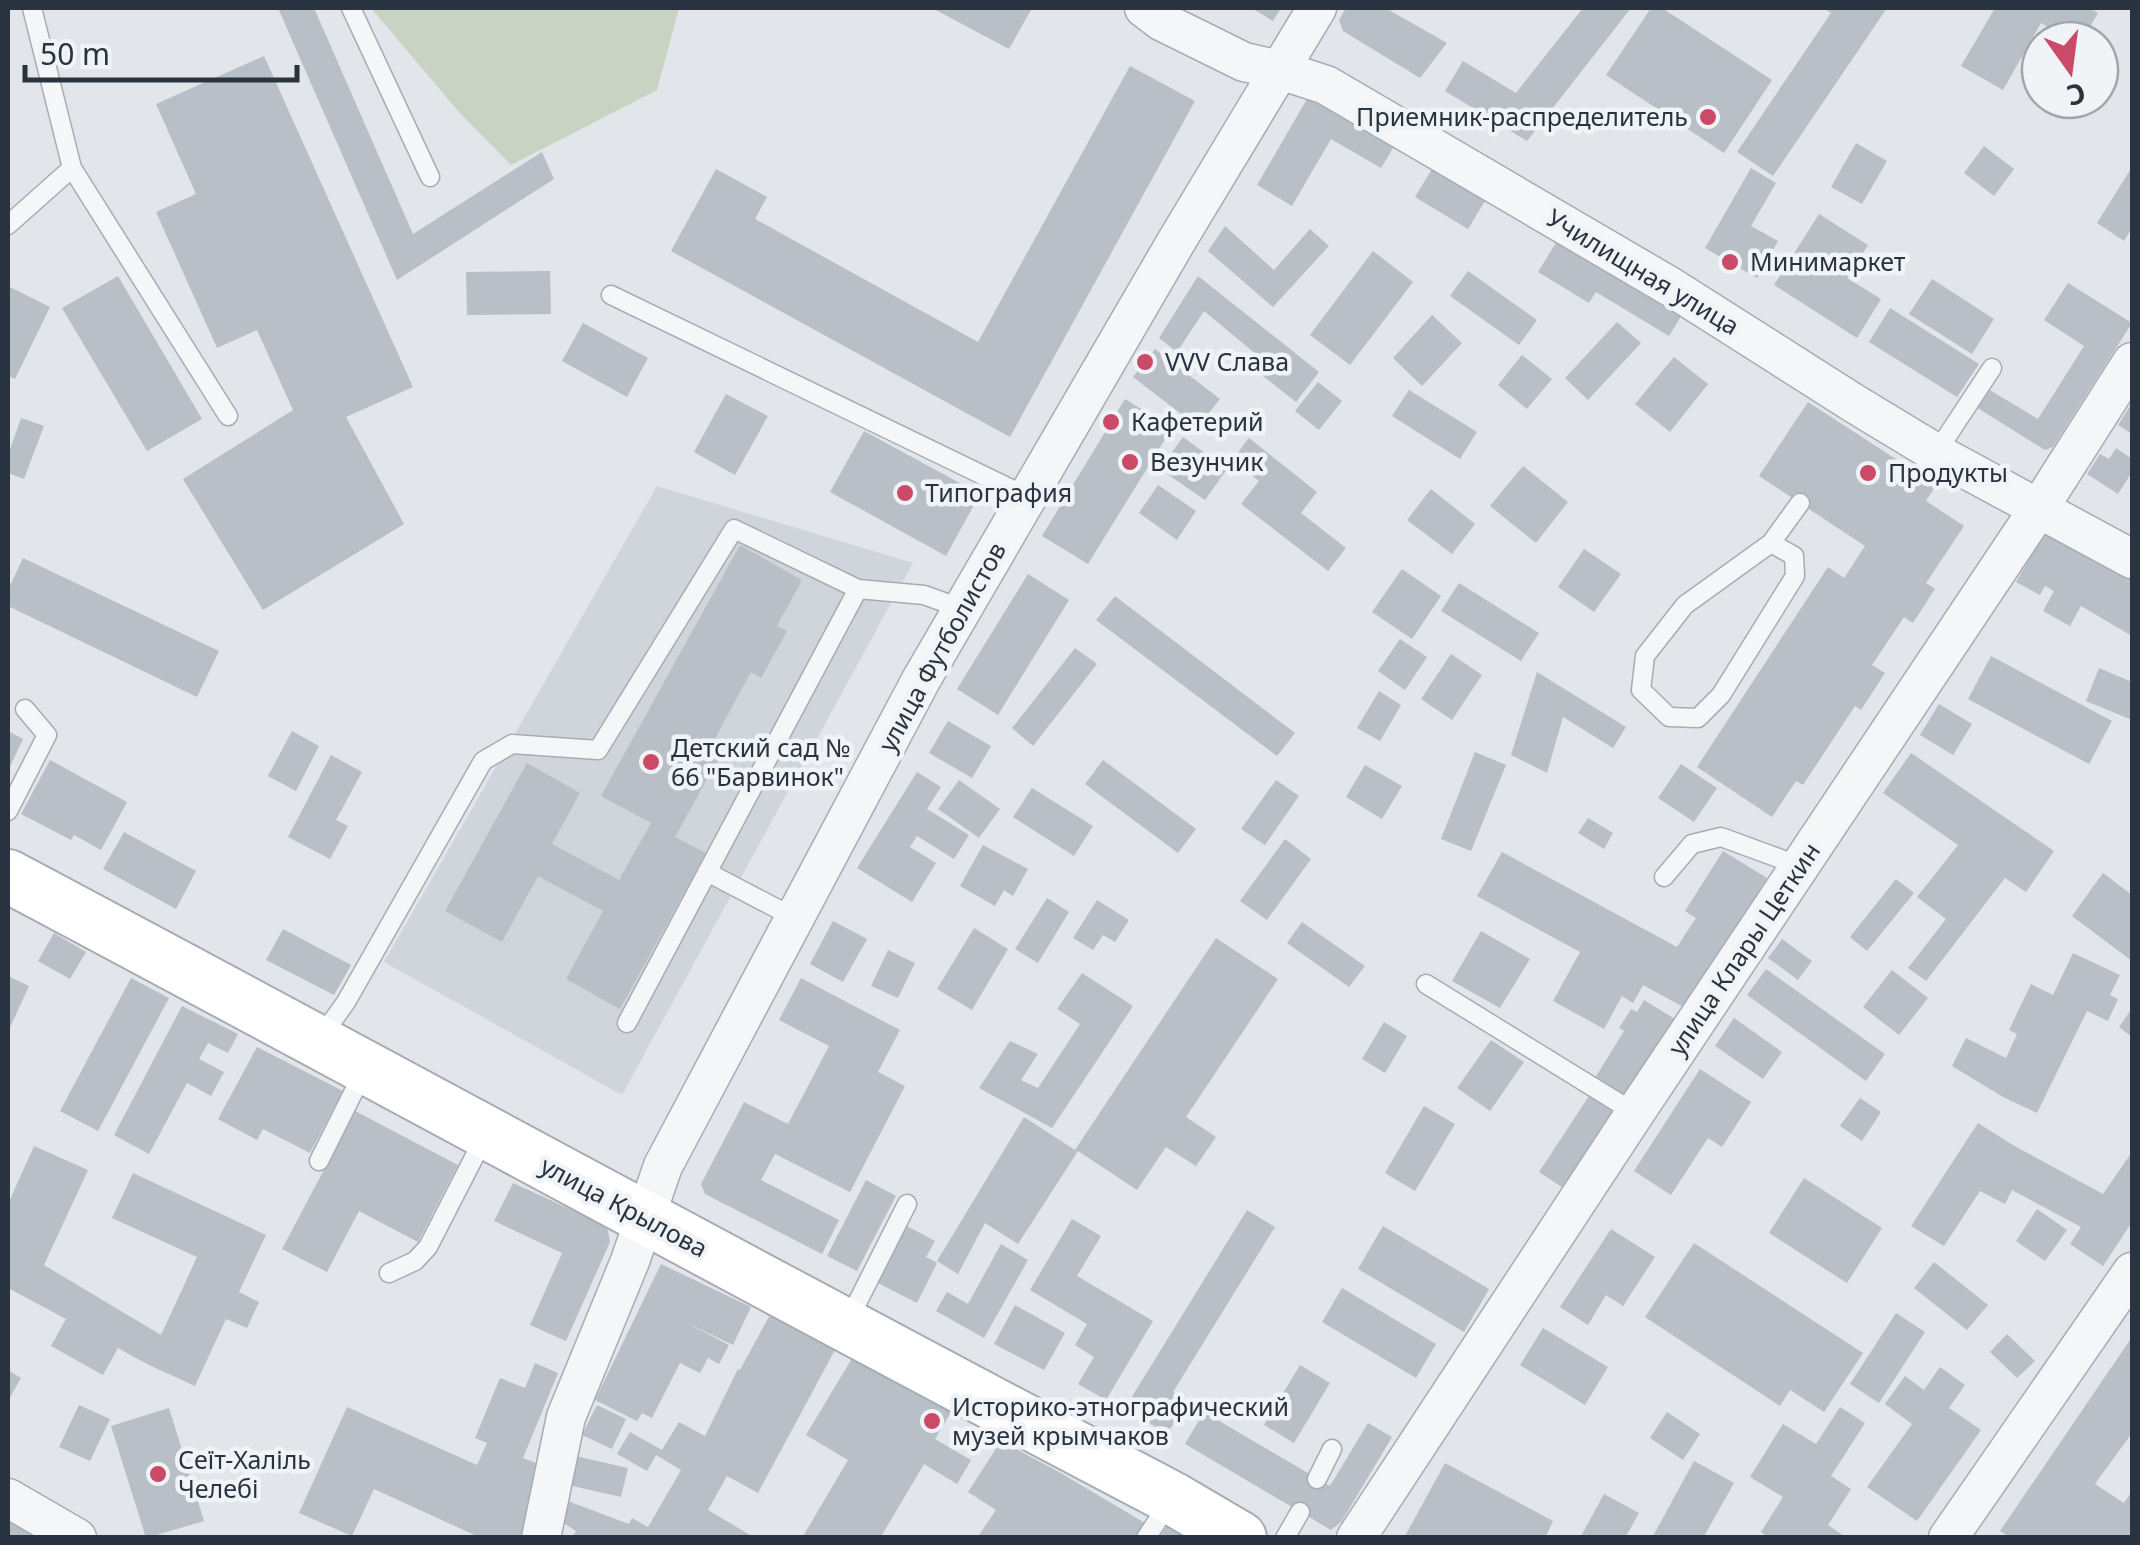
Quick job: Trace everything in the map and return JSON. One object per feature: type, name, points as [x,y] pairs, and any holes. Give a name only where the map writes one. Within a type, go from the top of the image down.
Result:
[{"type":"main road","name":"улица Крылова","points":[[8,876],[846,1326],[1159,1518],[1240,1538]]},
{"type":"street","name":"Училищная улица","points":[[1144,8],[1161,21],[1244,62],[1326,85],[1344,95],[1670,286],[1850,415],[1936,453],[2132,559]]},
{"type":"street","name":"улица Футболистов","points":[[541,1538],[566,1417],[630,1261],[663,1166],[922,680],[1317,8]]},
{"type":"street","name":"улица Клары Цеткин","points":[[1356,1538],[2132,362]]},
{"type":"street","points":[[1948,1538],[2132,1272]]},
{"type":"street","points":[[8,1498],[77,1538]]},
{"type":"lane","points":[[32,8],[72,168],[228,416]]},
{"type":"lane","points":[[350,8],[430,177]]},
{"type":"lane","points":[[8,226],[72,168]]},
{"type":"lane","points":[[611,296],[1028,497]]},
{"type":"lane","points":[[1936,453],[1992,368]]},
{"type":"lane","points":[[1771,544],[1794,556],[1795,576],[1721,695],[1698,718],[1669,716],[1641,690],[1645,656],[1684,605],[1771,544],[1800,503]]},
{"type":"lane","points":[[318,1041],[346,1002],[484,760],[512,744],[598,750],[734,529],[858,589],[924,595],[963,609]]},
{"type":"lane","points":[[627,1023],[858,589]]},
{"type":"lane","points":[[8,811],[47,735],[25,709]]},
{"type":"lane","points":[[1664,876],[1692,844],[1721,838],[1800,866]]},
{"type":"lane","points":[[707,872],[795,918]]},
{"type":"lane","points":[[1426,984],[1635,1113]]},
{"type":"lane","points":[[319,1161],[366,1068]]},
{"type":"lane","points":[[389,1273],[415,1261],[428,1247],[486,1133]]},
{"type":"lane","points":[[846,1326],[906,1204]]},
{"type":"lane","points":[[1317,1478],[1332,1449]]},
{"type":"lane","points":[[1285,1538],[1300,1512]]},
{"type":"shaded area","name":"Детский сад № 66 \"Барвинок\"","points":[[657,486],[913,563],[622,1095],[384,962]]},
{"type":"green space","points":[[371,8],[679,8],[657,90],[511,165],[459,112]]},
{"type":"building","points":[[278,8],[314,8],[413,234],[542,152],[554,179],[397,280]]},
{"type":"building","points":[[932,8],[1032,8],[1009,49]]},
{"type":"building","points":[[1252,8],[1281,8],[1273,21]]},
{"type":"building","points":[[1346,8],[1391,8],[1447,43],[1420,78],[1343,31],[1339,20]]},
{"type":"building","points":[[1583,8],[1631,8],[1527,141],[1445,91],[1463,61],[1516,93]]},
{"type":"building","name":"Приемник-распределитель","points":[[1651,8],[1662,8],[1772,80],[1724,153],[1606,75]]},
{"type":"building","points":[[1823,8],[1887,8],[1773,176],[1737,152],[1831,13]]},
{"type":"building","points":[[1995,8],[2089,8],[2098,13],[2094,20],[2020,20],[2020,60],[2003,90],[1961,66]]},
{"type":"building","points":[[264,56],[413,387],[346,417],[404,524],[263,610],[183,479],[293,410],[257,330],[217,348],[156,212],[196,194],[156,104]]},
{"type":"building","points":[[1130,66],[1195,101],[1010,437],[671,251],[716,169],[767,197],[755,219],[978,342]]},
{"type":"building","points":[[1320,95],[1398,140],[1381,168],[1331,139],[1292,206],[1257,185],[1307,99]]},
{"type":"building","points":[[1856,143],[1887,161],[1862,204],[1831,187]]},
{"type":"building","points":[[1984,146],[2014,169],[1994,196],[1964,173]]},
{"type":"building","points":[[1435,164],[1488,196],[1468,229],[1415,197]]},
{"type":"building","points":[[2132,167],[2132,228],[2124,241],[2097,223]]},
{"type":"building","points":[[1751,168],[1776,183],[1751,226],[1778,241],[1757,278],[1705,248]]},
{"type":"building","points":[[1819,214],[1868,245],[1847,278],[1881,299],[1857,338],[1774,285]]},
{"type":"building","points":[[1225,226],[1274,270],[1310,229],[1329,246],[1273,307],[1208,251]]},
{"type":"building","points":[[1559,238],[1683,313],[1669,336],[1596,292],[1589,303],[1538,272]]},
{"type":"building","points":[[1373,251],[1413,282],[1350,365],[1310,335]]},
{"type":"building","points":[[550,271],[551,314],[467,315],[466,272]]},
{"type":"building","points":[[1468,271],[1537,320],[1519,345],[1450,296]]},
{"type":"building","points":[[118,276],[202,419],[147,451],[62,308]]},
{"type":"building","points":[[1198,276],[1319,372],[1296,402],[1249,365],[1257,355],[1204,311],[1177,352],[1159,338]]},
{"type":"building","points":[[1932,279],[1994,319],[1972,354],[1909,314]]},
{"type":"building","points":[[2068,283],[2132,323],[2053,447],[2045,450],[1976,407],[1988,389],[2038,419],[2084,346],[2044,320]]},
{"type":"building","points":[[8,286],[50,307],[15,379],[8,376]]},
{"type":"building","points":[[1890,308],[1979,364],[1957,397],[1869,342]]},
{"type":"building","points":[[1432,315],[1462,343],[1422,386],[1393,358]]},
{"type":"building","points":[[1617,322],[1641,343],[1588,400],[1565,378]]},
{"type":"building","points":[[583,323],[648,358],[627,397],[562,361]]},
{"type":"building","points":[[1155,349],[1220,399],[1198,427],[1133,377]]},
{"type":"building","points":[[1522,355],[1552,379],[1527,409],[1498,385]]},
{"type":"building","points":[[1674,357],[1708,384],[1670,432],[1635,404]]},
{"type":"building","points":[[1318,382],[1342,401],[1319,430],[1295,411]]},
{"type":"building","points":[[1409,390],[1477,432],[1460,459],[1392,416]]},
{"type":"building","points":[[726,394],[768,416],[735,475],[694,452]]},
{"type":"building","points":[[1125,399],[1172,428],[1088,564],[1042,536]]},
{"type":"building","points":[[1808,402],[1936,485],[1926,501],[1964,526],[1926,583],[1935,589],[1913,623],[1904,617],[1872,665],[1885,673],[1861,710],[1855,706],[1803,785],[1796,781],[1772,817],[1697,767],[1828,567],[1844,578],[1865,546],[1759,476]]},
{"type":"building","points":[[2132,403],[2132,434],[2118,425]]},
{"type":"building","points":[[21,418],[44,426],[24,479],[8,473],[8,455]]},
{"type":"building","name":"Типография","points":[[864,431],[980,494],[946,556],[830,492]]},
{"type":"building","points":[[1183,437],[1227,469],[1205,500],[1160,469]]},
{"type":"building","points":[[1249,438],[1317,492],[1301,513],[1346,548],[1328,571],[1241,504],[1259,481],[1232,460]]},
{"type":"building","points":[[2116,448],[2132,459],[2132,472],[2118,494],[2087,474],[2100,454],[2109,459]]},
{"type":"building","points":[[1523,466],[1568,502],[1536,543],[1490,506]]},
{"type":"building","points":[[1158,485],[1196,511],[1177,540],[1139,513]]},
{"type":"building","points":[[1431,489],[1475,524],[1452,554],[1407,520]]},
{"type":"building","points":[[2046,530],[2132,580],[2132,636],[2081,606],[2070,626],[2043,611],[2054,591],[2045,586],[2040,595],[2016,582]]},
{"type":"building","points":[[740,545],[802,580],[777,626],[787,631],[761,678],[751,672],[712,744],[723,750],[675,837],[706,853],[620,1009],[566,979],[603,911],[538,876],[502,942],[445,911],[527,763],[580,793],[552,844],[619,880],[651,823],[601,796]]},
{"type":"building","points":[[1584,549],[1621,574],[1594,612],[1558,587]]},
{"type":"building","points":[[23,558],[219,651],[197,697],[8,606],[8,590]]},
{"type":"building","points":[[1402,569],[1441,596],[1412,639],[1372,612]]},
{"type":"building","points":[[1028,574],[1069,600],[998,715],[957,689]]},
{"type":"building","points":[[1459,583],[1539,633],[1521,661],[1441,611]]},
{"type":"building","points":[[1115,596],[1295,733],[1277,756],[1096,620]]},
{"type":"building","points":[[1400,639],[1427,657],[1405,690],[1378,671]]},
{"type":"building","points":[[1075,648],[1097,664],[1033,746],[1012,728]]},
{"type":"building","points":[[1451,654],[1482,675],[1452,720],[1421,699]]},
{"type":"building","points":[[1991,656],[2112,721],[2089,764],[1968,699]]},
{"type":"building","points":[[2099,668],[2132,682],[2132,720],[2086,701]]},
{"type":"building","points":[[1537,672],[1626,727],[1613,748],[1563,717],[1547,773],[1511,755]]},
{"type":"building","points":[[1379,691],[1401,705],[1380,741],[1357,728]]},
{"type":"building","points":[[1939,704],[1972,724],[1953,755],[1920,735]]},
{"type":"building","points":[[948,721],[991,746],[972,778],[929,753]]},
{"type":"building","points":[[8,731],[23,739],[8,771]]},
{"type":"building","points":[[292,731],[319,746],[296,791],[268,776]]},
{"type":"building","points":[[1475,752],[1506,765],[1471,851],[1441,839]]},
{"type":"building","points":[[1911,753],[2054,851],[2026,892],[2005,878],[1926,981],[1908,968],[1946,919],[1917,897],[1958,845],[1883,793]]},
{"type":"building","points":[[331,755],[362,772],[336,820],[348,826],[330,859],[288,837]]},
{"type":"building","points":[[50,760],[127,802],[101,850],[74,835],[71,840],[21,814]]},
{"type":"building","points":[[1103,760],[1196,829],[1178,853],[1085,784]]},
{"type":"building","points":[[1681,764],[1717,788],[1694,822],[1658,798]]},
{"type":"building","points":[[1365,765],[1402,786],[1382,819],[1346,797]]},
{"type":"building","points":[[917,772],[941,787],[927,809],[969,835],[954,859],[917,836],[910,847],[936,863],[912,902],[857,868]]},
{"type":"building","points":[[959,780],[1000,809],[979,838],[938,809]]},
{"type":"building","points":[[1276,780],[1299,796],[1265,845],[1241,829]]},
{"type":"building","points":[[1032,788],[1093,826],[1074,856],[1013,817]]},
{"type":"building","points":[[1588,818],[1613,833],[1604,849],[1578,833]]},
{"type":"building","points":[[124,832],[196,871],[176,909],[103,869]]},
{"type":"building","points":[[1285,839],[1311,859],[1267,920],[1240,901]]},
{"type":"building","points":[[983,845],[1028,869],[1013,896],[1004,890],[995,906],[960,886]]},
{"type":"building","points":[[1723,851],[1767,878],[1685,1008],[1643,985],[1633,1003],[1622,996],[1604,1029],[1553,1001],[1580,952],[1477,896],[1502,852],[1677,947],[1696,918],[1685,911]]},
{"type":"building","points":[[2103,873],[2132,895],[2132,961],[2072,916]]},
{"type":"building","points":[[1896,879],[1914,893],[1867,951],[1850,937]]},
{"type":"building","points":[[1047,898],[1069,912],[1038,963],[1015,949]]},
{"type":"building","points":[[1097,900],[1129,920],[1115,942],[1103,935],[1093,950],[1073,938]]},
{"type":"building","points":[[833,921],[867,939],[843,982],[810,964]]},
{"type":"building","points":[[1302,922],[1365,966],[1349,987],[1287,943]]},
{"type":"building","points":[[974,928],[1008,949],[972,1010],[937,989]]},
{"type":"building","points":[[283,929],[351,965],[334,995],[266,960]]},
{"type":"building","points":[[1481,931],[1530,959],[1500,1008],[1452,981]]},
{"type":"building","points":[[54,933],[86,952],[70,979],[38,961]]},
{"type":"building","points":[[1216,938],[1278,979],[1186,1117],[1216,1137],[1196,1166],[1166,1147],[1137,1190],[1078,1151],[1018,1244],[985,1223],[958,1274],[937,1261],[1024,1117],[1075,1150]]},
{"type":"building","points":[[1782,939],[1812,961],[1798,980],[1768,958]]},
{"type":"building","points":[[888,950],[915,963],[898,998],[871,986]]},
{"type":"building","points":[[2073,953],[2120,975],[2110,995],[2118,999],[2108,1021],[2087,1011],[2037,1113],[1952,1066],[1966,1038],[2006,1058],[2017,1034],[2009,1030],[2031,984],[2053,995]]},
{"type":"building","points":[[1766,969],[1885,1054],[1866,1081],[1747,995]]},
{"type":"building","points":[[1892,970],[1928,998],[1899,1035],[1863,1007]]},
{"type":"building","points":[[1082,973],[1133,1006],[1052,1128],[979,1088],[1010,1041],[1038,1054],[1021,1080],[1038,1088],[1080,1024],[1057,1009]]},
{"type":"building","points":[[8,976],[29,986],[8,1032]]},
{"type":"building","points":[[131,978],[169,998],[98,1131],[60,1111]]},
{"type":"building","points":[[801,978],[900,1030],[878,1072],[905,1086],[850,1192],[775,1154],[761,1180],[839,1220],[822,1254],[705,1194],[701,1184],[744,1102],[788,1124],[829,1046],[779,1020]]},
{"type":"building","points":[[1644,1000],[1675,1019],[1627,1097],[1595,1078],[1624,1031],[1619,1028],[1631,1009],[1637,1012]]},
{"type":"building","points":[[182,1006],[238,1034],[228,1053],[208,1043],[199,1059],[224,1072],[211,1096],[187,1083],[149,1154],[114,1135]]},
{"type":"building","points":[[2132,1008],[2132,1037],[2119,1027]]},
{"type":"building","points":[[1734,1018],[1782,1052],[1763,1079],[1715,1046]]},
{"type":"building","points":[[1384,1022],[1407,1036],[1385,1073],[1362,1059]]},
{"type":"building","points":[[1491,1040],[1524,1062],[1490,1111],[1457,1088]]},
{"type":"building","points":[[257,1047],[343,1091],[310,1153],[263,1129],[257,1140],[218,1119]]},
{"type":"building","points":[[1700,1069],[1751,1102],[1722,1147],[1708,1138],[1671,1195],[1634,1171]]},
{"type":"building","points":[[1589,1096],[1614,1111],[1563,1188],[1539,1172]]},
{"type":"building","points":[[1860,1098],[1881,1112],[1862,1141],[1840,1126]]},
{"type":"building","points":[[1424,1106],[1455,1124],[1415,1191],[1385,1173]]},
{"type":"building","points":[[355,1111],[458,1165],[418,1242],[359,1211],[327,1272],[282,1249]]},
{"type":"building","points":[[1978,1123],[2103,1194],[2132,1152],[2132,1222],[2103,1266],[2070,1244],[2081,1227],[2012,1190],[2005,1204],[1980,1191],[1944,1246],[1911,1226]]},
{"type":"building","points":[[34,1146],[88,1170],[44,1265],[161,1335],[197,1257],[112,1218],[133,1173],[266,1235],[239,1292],[259,1302],[247,1328],[226,1319],[195,1386],[118,1348],[103,1375],[51,1346],[66,1319],[8,1288],[8,1204]]},
{"type":"building","points":[[1804,1178],[1882,1228],[1847,1283],[1769,1233]]},
{"type":"building","points":[[866,1180],[896,1196],[857,1271],[827,1256]]},
{"type":"building","points":[[513,1183],[607,1226],[610,1242],[566,1341],[530,1325],[562,1253],[494,1221]]},
{"type":"building","points":[[2037,1209],[2067,1230],[2045,1261],[2016,1241]]},
{"type":"building","points":[[1247,1210],[1275,1227],[1173,1392],[1188,1401],[1167,1434],[1125,1408]]},
{"type":"building","points":[[1072,1219],[1101,1236],[1077,1276],[1153,1321],[1106,1400],[1078,1384],[1094,1357],[1075,1345],[1087,1324],[1030,1290]]},
{"type":"building","points":[[907,1226],[935,1241],[926,1257],[937,1263],[917,1303],[878,1283]]},
{"type":"building","points":[[1383,1226],[1489,1289],[1464,1332],[1358,1269]]},
{"type":"building","points":[[1611,1229],[1655,1257],[1623,1306],[1606,1295],[1588,1325],[1560,1307]]},
{"type":"building","points":[[1694,1243],[1863,1353],[1824,1412],[1790,1390],[1780,1406],[1645,1317]]},
{"type":"building","points":[[1001,1244],[1028,1260],[984,1338],[936,1311],[947,1292],[968,1304]]},
{"type":"building","points":[[1934,1262],[1988,1305],[1967,1330],[1914,1288]]},
{"type":"building","points":[[661,1264],[751,1307],[733,1345],[685,1322],[729,1345],[719,1364],[708,1358],[700,1373],[680,1363],[652,1418],[642,1413],[637,1421],[595,1400]]},
{"type":"building","points":[[1342,1288],[1436,1344],[1416,1378],[1322,1322]]},
{"type":"building","points":[[1015,1305],[1065,1333],[1044,1370],[994,1344]]},
{"type":"building","points":[[771,1313],[836,1348],[758,1493],[727,1476],[708,1510],[755,1538],[572,1538],[576,1531],[562,1522],[565,1500],[629,1524],[632,1518],[648,1527],[681,1470],[656,1455],[647,1471],[617,1454],[630,1432],[662,1450],[679,1422],[705,1436]]},
{"type":"building","points":[[1896,1313],[1925,1332],[1879,1403],[1850,1384]]},
{"type":"building","points":[[1543,1328],[1608,1367],[1585,1405],[1520,1365]]},
{"type":"building","points":[[2007,1334],[2035,1361],[2017,1378],[1990,1352]]},
{"type":"building","points":[[2130,1340],[2132,1433],[2095,1484],[2124,1503],[2132,1491],[2132,1538],[2011,1538],[2000,1531]]},
{"type":"building","points":[[854,1355],[951,1412],[935,1439],[971,1460],[957,1484],[924,1464],[882,1535],[886,1538],[802,1538],[848,1460],[806,1435]]},
{"type":"building","points":[[535,1363],[558,1373],[523,1458],[536,1463],[521,1538],[481,1538],[374,1489],[352,1536],[299,1513],[347,1407],[477,1465],[487,1443],[475,1438],[500,1378],[525,1388]]},
{"type":"building","points":[[1300,1365],[1330,1383],[1294,1443],[1264,1425]]},
{"type":"building","points":[[1940,1367],[1965,1385],[1949,1408],[1981,1430],[1917,1521],[1867,1487],[1912,1424],[1885,1404],[1905,1376],[1924,1390]]},
{"type":"building","points":[[8,1370],[21,1378],[8,1401]]},
{"type":"building","points":[[79,1405],[110,1419],[90,1461],[59,1447]]},
{"type":"building","points":[[597,1405],[626,1419],[612,1449],[582,1435]]},
{"type":"building","points":[[1840,1407],[1865,1423],[1831,1476],[1851,1489],[1828,1525],[1847,1538],[1769,1538],[1761,1532],[1783,1497],[1750,1477],[1783,1424],[1816,1444]]},
{"type":"building","name":"Сеїт-Халіль Челебі","points":[[169,1408],[204,1521],[146,1538],[111,1426]]},
{"type":"building","points":[[1204,1412],[1330,1486],[1368,1423],[1392,1437],[1342,1521],[1331,1530],[1185,1444]]},
{"type":"building","points":[[1667,1412],[1700,1434],[1683,1460],[1650,1438]]},
{"type":"building","points":[[1001,1441],[1145,1523],[1135,1538],[977,1538],[996,1510],[968,1492]]},
{"type":"building","points":[[575,1456],[628,1468],[621,1497],[568,1485]]},
{"type":"building","points":[[1694,1461],[1734,1483],[1703,1538],[1652,1538]]},
{"type":"building","points":[[1445,1463],[1553,1521],[1545,1538],[1404,1538]]},
{"type":"building","points":[[1604,1494],[1639,1513],[1625,1538],[1580,1538]]},
{"type":"building","points":[[8,1517],[42,1538],[8,1538]]},
{"type":"building","points":[[1166,1527],[1185,1538],[1159,1538]]},
{"type":"place","name":"Приемник-распределитель","points":[[1708,117]]},
{"type":"place","name":"Минимаркет","points":[[1730,262]]},
{"type":"place","name":"VVV Слава","points":[[1145,362]]},
{"type":"place","name":"Кафетерий","points":[[1111,422]]},
{"type":"place","name":"Везунчик","points":[[1130,462]]},
{"type":"place","name":"Продукты","points":[[1868,473]]},
{"type":"place","name":"Типография","points":[[905,493]]},
{"type":"place","name":"Детский сад № 66 \"Барвинок\"","points":[[651,762]]},
{"type":"place","name":"Историко-этнографический музей крымчаков","points":[[932,1421]]},
{"type":"place","name":"Сеїт-Халіль Челебі","points":[[158,1474]]}]
